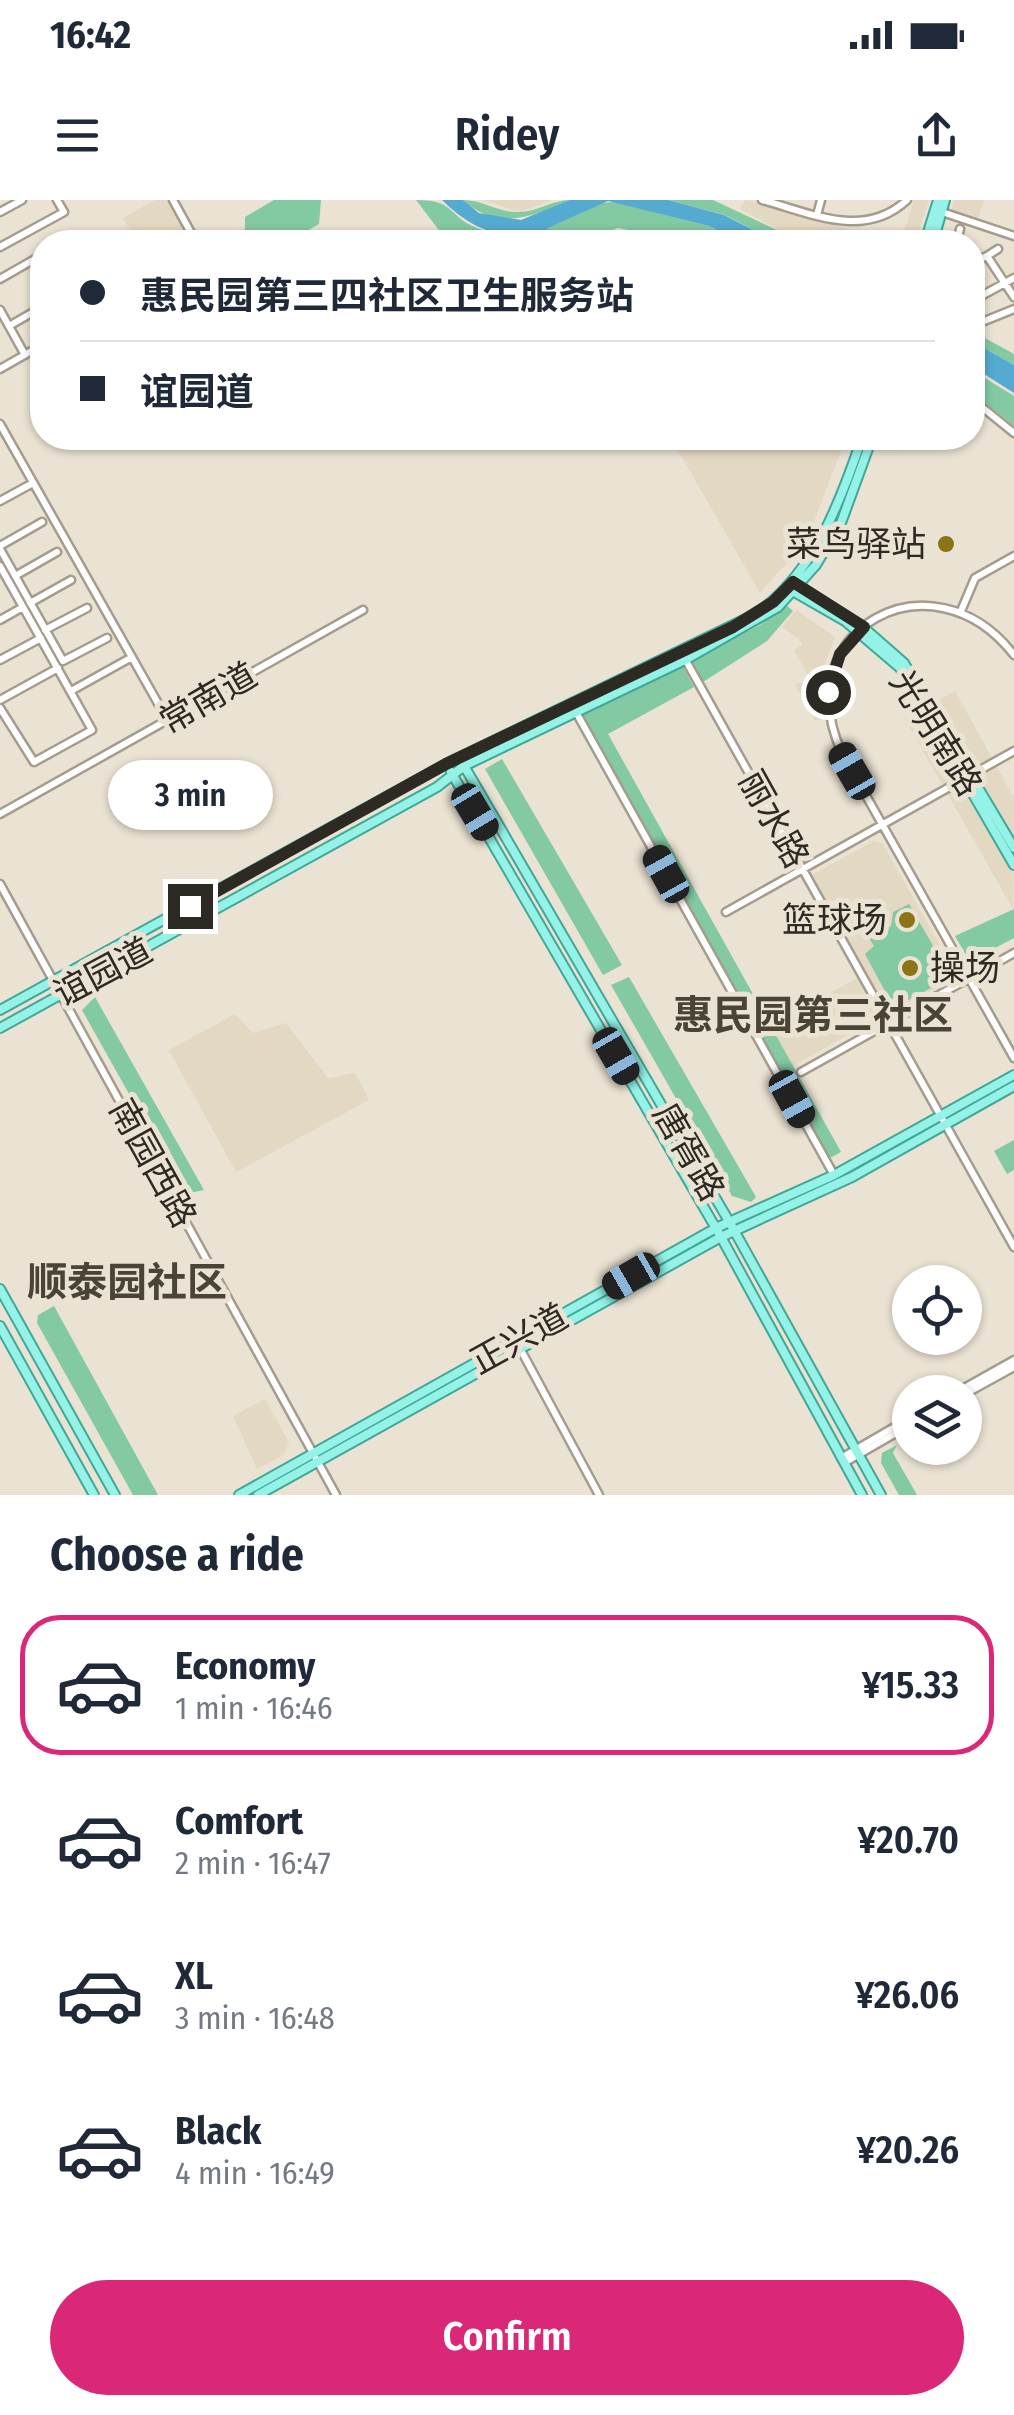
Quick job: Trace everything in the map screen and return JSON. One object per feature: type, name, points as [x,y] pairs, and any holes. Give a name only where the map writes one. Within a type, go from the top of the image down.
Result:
[{"type":"main road","points":[[937,230],[942,200]]},
{"type":"main road","points":[[930,230],[942,200]]},
{"type":"main road","points":[[794,587],[839,502],[858,450]]},
{"type":"main road","points":[[463,763],[683,656],[794,587],[848,509],[868,450]]},
{"type":"main road","name":"光明南路","points":[[794,587],[861,629],[911,683],[1014,848]]},
{"type":"main road","name":"谊园道","points":[[0,1010],[446,764],[463,763]]},
{"type":"main road","name":"谊园道","points":[[0,1028],[436,787],[463,763]]},
{"type":"main road","name":"唐胥路","points":[[463,763],[733,1228],[881,1495]]},
{"type":"main road","name":"唐胥路","points":[[446,764],[719,1232],[862,1495]]},
{"type":"main road","name":"光明南路","points":[[969,776],[1014,865]]},
{"type":"main road","name":"正兴道","points":[[239,1495],[316,1457],[719,1232],[853,1176],[1014,1075]]},
{"type":"main road","name":"正兴道","points":[[733,1228],[1014,1086]]},
{"type":"main road","points":[[0,1288],[115,1495]]},
{"type":"main road","points":[[0,1326],[94,1495]]},
{"type":"main road","name":"正兴道","points":[[258,1495],[316,1457]]},
{"type":"street","points":[[0,212],[22,200]]},
{"type":"street","points":[[31,230],[64,212],[58,200]]},
{"type":"street","points":[[173,200],[189,230]]},
{"type":"street","points":[[762,200],[860,223],[881,218],[907,200]]},
{"type":"street","points":[[817,215],[821,200]]},
{"type":"street","points":[[942,212],[1014,236]]},
{"type":"street","points":[[0,247],[30,231]]},
{"type":"street","points":[[998,250],[987,256],[1014,297]]},
{"type":"street","points":[[0,279],[30,262]]},
{"type":"street","points":[[985,294],[1014,278]]},
{"type":"street","points":[[985,320],[1014,308]]},
{"type":"street","points":[[0,310],[25,355]]},
{"type":"street","points":[[4,322],[30,312]]},
{"type":"street","points":[[0,369],[30,352]]},
{"type":"street","points":[[985,410],[1014,433]]},
{"type":"street","points":[[0,424],[168,721]]},
{"type":"street","points":[[0,501],[33,483]]},
{"type":"street","points":[[42,522],[0,547],[92,730],[34,762],[0,704],[58,668]]},
{"type":"street","points":[[15,576],[57,552]]},
{"type":"street","points":[[962,611],[975,578],[1014,556]]},
{"type":"street","points":[[1,571],[27,605]]},
{"type":"street","points":[[0,620],[71,580]]},
{"type":"street","points":[[1014,656],[991,629],[962,611],[940,606],[906,608],[861,629],[834,667],[828,719],[882,824],[1014,1058]]},
{"type":"street","points":[[0,660],[86,608]]},
{"type":"street","name":"常南道","points":[[0,814],[363,610]]},
{"type":"street","points":[[43,634],[65,662],[107,638]]},
{"type":"street","name":"丽水路","points":[[683,656],[1014,1247]]},
{"type":"street","points":[[71,691],[132,658]]},
{"type":"street","points":[[573,708],[805,1131],[834,1175]]},
{"type":"street","points":[[726,912],[1014,750]]},
{"type":"street","name":"南园西路","points":[[0,884],[336,1495]]},
{"type":"street","points":[[801,1072],[1014,953]]},
{"type":"street","points":[[0,1316],[12,1310]]},
{"type":"street","points":[[518,1345],[599,1495]]},
{"type":"street","points":[[982,1379],[1014,1364]]},
{"type":"street","points":[[982,1384],[1014,1364]]},
{"type":"street","points":[[843,1460],[892,1432]]},
{"type":"shaded area","points":[[155,200],[168,200],[184,230],[130,230],[123,218]]},
{"type":"shaded area","points":[[482,200],[552,200],[520,212]]},
{"type":"shaded area","points":[[745,200],[852,230],[779,230],[740,209]]},
{"type":"shaded area","points":[[914,200],[929,200],[919,230],[905,230]]},
{"type":"shaded area","points":[[954,200],[984,200],[977,222],[951,212]]},
{"type":"shaded area","points":[[678,450],[841,450],[807,540],[760,593]]},
{"type":"shaded area","points":[[796,610],[835,637],[820,676],[808,675],[794,650],[802,645],[799,639],[782,627]]},
{"type":"shaded area","points":[[820,684],[821,719],[815,721],[795,685]]},
{"type":"shaded area","points":[[955,691],[1014,798],[1013,909],[905,719]]},
{"type":"shaded area","points":[[874,841],[883,844],[955,972],[953,979],[889,1014],[812,875]]},
{"type":"shaded area","points":[[859,977],[881,1016],[793,1066],[770,1026]]},
{"type":"shaded area","points":[[235,1014],[253,1033],[286,1023],[328,1078],[355,1073],[369,1100],[236,1172],[169,1050]]},
{"type":"shaded area","points":[[265,1399],[289,1443],[283,1455],[257,1469],[233,1416]]},
{"type":"green space","points":[[274,200],[321,200],[319,224],[308,230],[245,230],[245,217]]},
{"type":"green space","points":[[416,200],[445,206],[460,219],[484,230],[439,230]]},
{"type":"green space","points":[[463,200],[517,212],[570,200],[529,216],[502,218],[476,210]]},
{"type":"green space","points":[[668,200],[713,200],[777,230],[754,230],[725,215]]},
{"type":"green space","points":[[614,202],[718,230],[628,230],[537,230],[602,203]]},
{"type":"green space","points":[[985,338],[1014,354],[1014,365],[985,349]]},
{"type":"green space","points":[[985,378],[1014,396],[1014,426],[985,403]]},
{"type":"green space","points":[[786,605],[793,611],[767,641],[703,682],[691,661],[760,625]]},
{"type":"green space","points":[[682,665],[694,687],[608,734],[841,1152],[830,1158],[580,714]]},
{"type":"green space","points":[[502,759],[622,965],[603,975],[485,769]]},
{"type":"green space","name":"操场","points":[[909,904],[951,977],[894,1008],[865,954],[874,946],[869,938],[891,926],[893,912]]},
{"type":"green space","points":[[1014,909],[1014,938],[976,958],[966,955],[955,936]]},
{"type":"green space","points":[[629,977],[756,1197],[751,1202],[732,1196],[611,985]]},
{"type":"green space","points":[[95,997],[204,1190],[185,1194],[82,1010]]},
{"type":"green space","points":[[1014,1140],[1014,1170],[1007,1174],[994,1151]]},
{"type":"green space","points":[[54,1306],[158,1495],[133,1495],[37,1323],[38,1315]]},
{"type":"green space","points":[[892,1448],[892,1465],[900,1465],[917,1495],[899,1495],[881,1463],[882,1453]]},
{"type":"water","points":[[442,200],[463,200],[479,213],[521,220],[570,200],[668,200],[724,215],[753,230],[718,230],[608,201],[547,230],[486,230]]},
{"type":"water","points":[[985,349],[1014,365],[1014,393],[985,375]]},
{"type":"place","name":"菜鸟驿站","points":[[946,544]]},
{"type":"place","name":"篮球场","points":[[907,920]]},
{"type":"place","name":"操场","points":[[910,968]]},
{"type":"district","name":"惠民园第三社区","points":[[813,1016]]},
{"type":"district","name":"顺泰园社区","points":[[127,1283]]},
{"type":"route","points":[[190,906],[446,764],[733,627],[773,602],[793,582],[864,627],[840,654],[828,692]]}]
